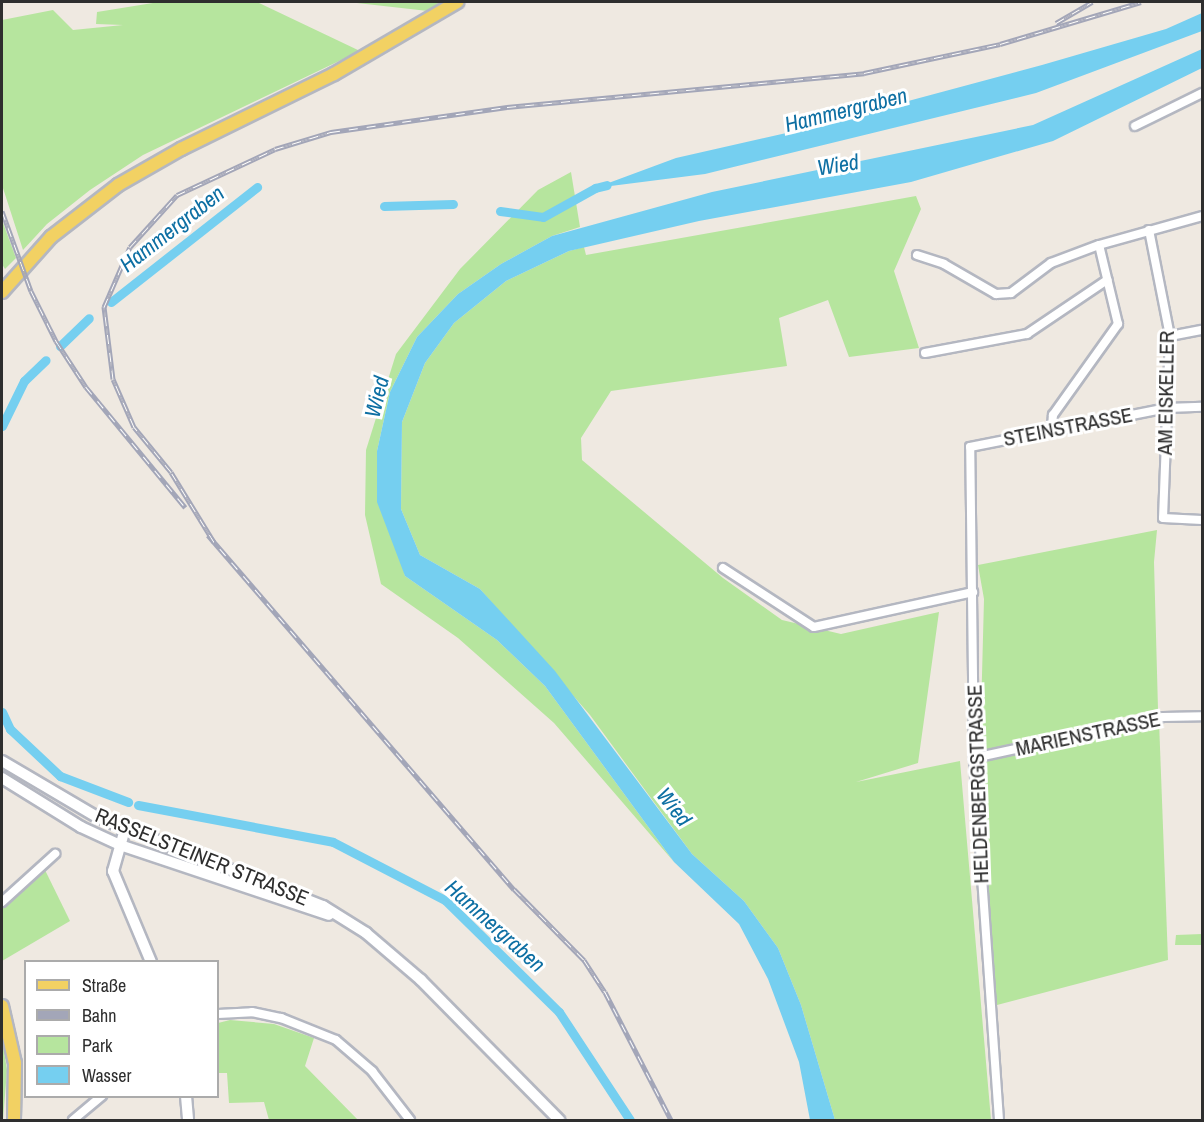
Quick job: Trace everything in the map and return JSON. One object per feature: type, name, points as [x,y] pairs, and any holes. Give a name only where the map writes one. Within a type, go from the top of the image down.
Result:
[{"type":"main road","points":[[2,292],[66,223],[118,185],[181,149],[334,74],[457,2]]},
{"type":"main road","name":"RASSELSTEINER STRASSE","points":[[2,761],[124,829],[300,896],[381,943],[421,980],[559,1120]]},
{"type":"main road","name":"RASSELSTEINER STRASSE","points":[[2,778],[81,827],[120,845],[339,918]]},
{"type":"main road","points":[[124,829],[113,871],[150,960]]},
{"type":"main road","points":[[2,1006],[15,1063],[14,1120]]},
{"type":"main road","points":[[186,1098],[188,1120]]},
{"type":"street","points":[[1134,126],[1203,93]]},
{"type":"street","points":[[917,255],[944,264],[996,294],[1011,293],[1051,263],[1099,245],[1203,216]]},
{"type":"street","name":"AM EISKELLER","points":[[1149,230],[1170,336],[1163,518],[1203,520]]},
{"type":"street","points":[[1052,428],[1053,415],[1118,324],[1099,245]]},
{"type":"street","points":[[925,353],[1027,334],[1107,280]]},
{"type":"street","points":[[1170,336],[1203,330]]},
{"type":"street","name":"STEINSTRASSE","points":[[970,447],[1052,428],[1167,408],[1203,407]]},
{"type":"street","name":"HELDENBERGSTRASSE","points":[[970,447],[974,758],[999,1120]]},
{"type":"street","points":[[723,568],[814,627],[973,592]]},
{"type":"street","name":"MARIENSTRASSE","points":[[974,758],[1163,717],[1203,716]]},
{"type":"street","points":[[2,902],[56,854]]},
{"type":"street","points":[[219,1014],[252,1012],[281,1018],[336,1040],[372,1071],[410,1120]]},
{"type":"street","points":[[73,1120],[100,1098]]},
{"type":"green space","points":[[159,2],[257,2],[360,51],[143,155],[90,190],[47,224],[23,250],[2,185],[2,20],[53,10],[73,30],[123,25],[96,24],[97,12]]},
{"type":"green space","points":[[348,2],[440,2],[428,11]]},
{"type":"green space","points":[[571,172],[580,227],[552,236],[501,264],[458,294],[417,337],[390,392],[377,451],[405,576],[497,640],[545,686],[674,862],[554,723],[458,638],[381,584],[365,515],[366,450],[396,354],[460,269],[538,190]]},
{"type":"green space","points":[[916,196],[921,209],[894,271],[919,348],[849,357],[828,300],[779,318],[787,366],[611,391],[581,438],[582,460],[723,578],[782,620],[841,634],[939,612],[918,763],[856,782],[960,761],[991,1120],[835,1120],[801,1005],[778,948],[744,901],[692,854],[590,715],[480,589],[420,555],[401,509],[402,422],[425,363],[454,323],[506,281],[569,251],[584,247],[586,255]]},
{"type":"green space","points":[[2,220],[16,258],[5,269],[2,264]]},
{"type":"green space","points":[[1157,530],[1154,562],[1158,709],[980,751],[984,599],[978,565]]},
{"type":"green space","points":[[1159,721],[1168,960],[997,1005],[993,992],[980,762]]},
{"type":"green space","points":[[44,868],[70,921],[2,961],[2,909]]},
{"type":"green space","points":[[1202,934],[1202,945],[1175,945],[1176,935]]},
{"type":"green space","points":[[230,1020],[274,1024],[314,1038],[305,1066],[358,1120],[269,1120],[264,1102],[229,1103],[227,1073],[219,1073],[219,1023]]},
{"type":"green space","points":[[2,1039],[7,1070],[3,1120],[2,1120]]},
{"type":"water","points":[[1202,13],[1202,31],[1036,93],[705,174],[595,188],[676,158],[804,129],[1042,65],[1166,29]]},
{"type":"water","points":[[1202,49],[1202,68],[1053,141],[911,182],[699,221],[569,251],[506,281],[454,323],[425,363],[402,422],[401,509],[420,555],[480,589],[555,671],[692,854],[744,901],[778,948],[801,1005],[835,1120],[810,1120],[799,1062],[768,979],[739,924],[674,862],[545,686],[497,640],[405,576],[377,502],[377,451],[390,392],[417,337],[458,294],[501,264],[552,236],[712,192],[1033,125]]},
{"type":"waterway","name":"Hammergraben","points":[[500,211],[543,217],[595,188],[607,185]]},
{"type":"waterway","name":"Hammergraben","points":[[111,302],[257,187]]},
{"type":"waterway","name":"Hammergraben","points":[[384,206],[453,204]]},
{"type":"waterway","name":"Hammergraben","points":[[60,346],[89,318]]},
{"type":"waterway","name":"Hammergraben","points":[[2,426],[24,381],[46,360]]},
{"type":"waterway","name":"Hammergraben","points":[[2,712],[10,729],[60,776],[128,802]]},
{"type":"waterway","name":"Hammergraben","points":[[138,805],[333,842],[445,900],[559,1012],[630,1120]]},
{"type":"railway","points":[[1056,23],[1092,2]]},
{"type":"railway","points":[[214,542],[171,472],[134,427],[113,379],[104,307],[130,247],[177,195],[275,149],[331,132],[507,107],[864,73],[1000,44],[1141,2]]},
{"type":"railway","points":[[2,211],[31,291],[56,341],[86,387],[185,507]]},
{"type":"railway","points":[[208,535],[514,889],[584,960],[605,992],[671,1120]]},
{"type":"water label","name":"Wied","points":[[838,165]]},
{"type":"water label","name":"Wied","points":[[377,397]]},
{"type":"water label","name":"Wied","points":[[674,807]]}]
